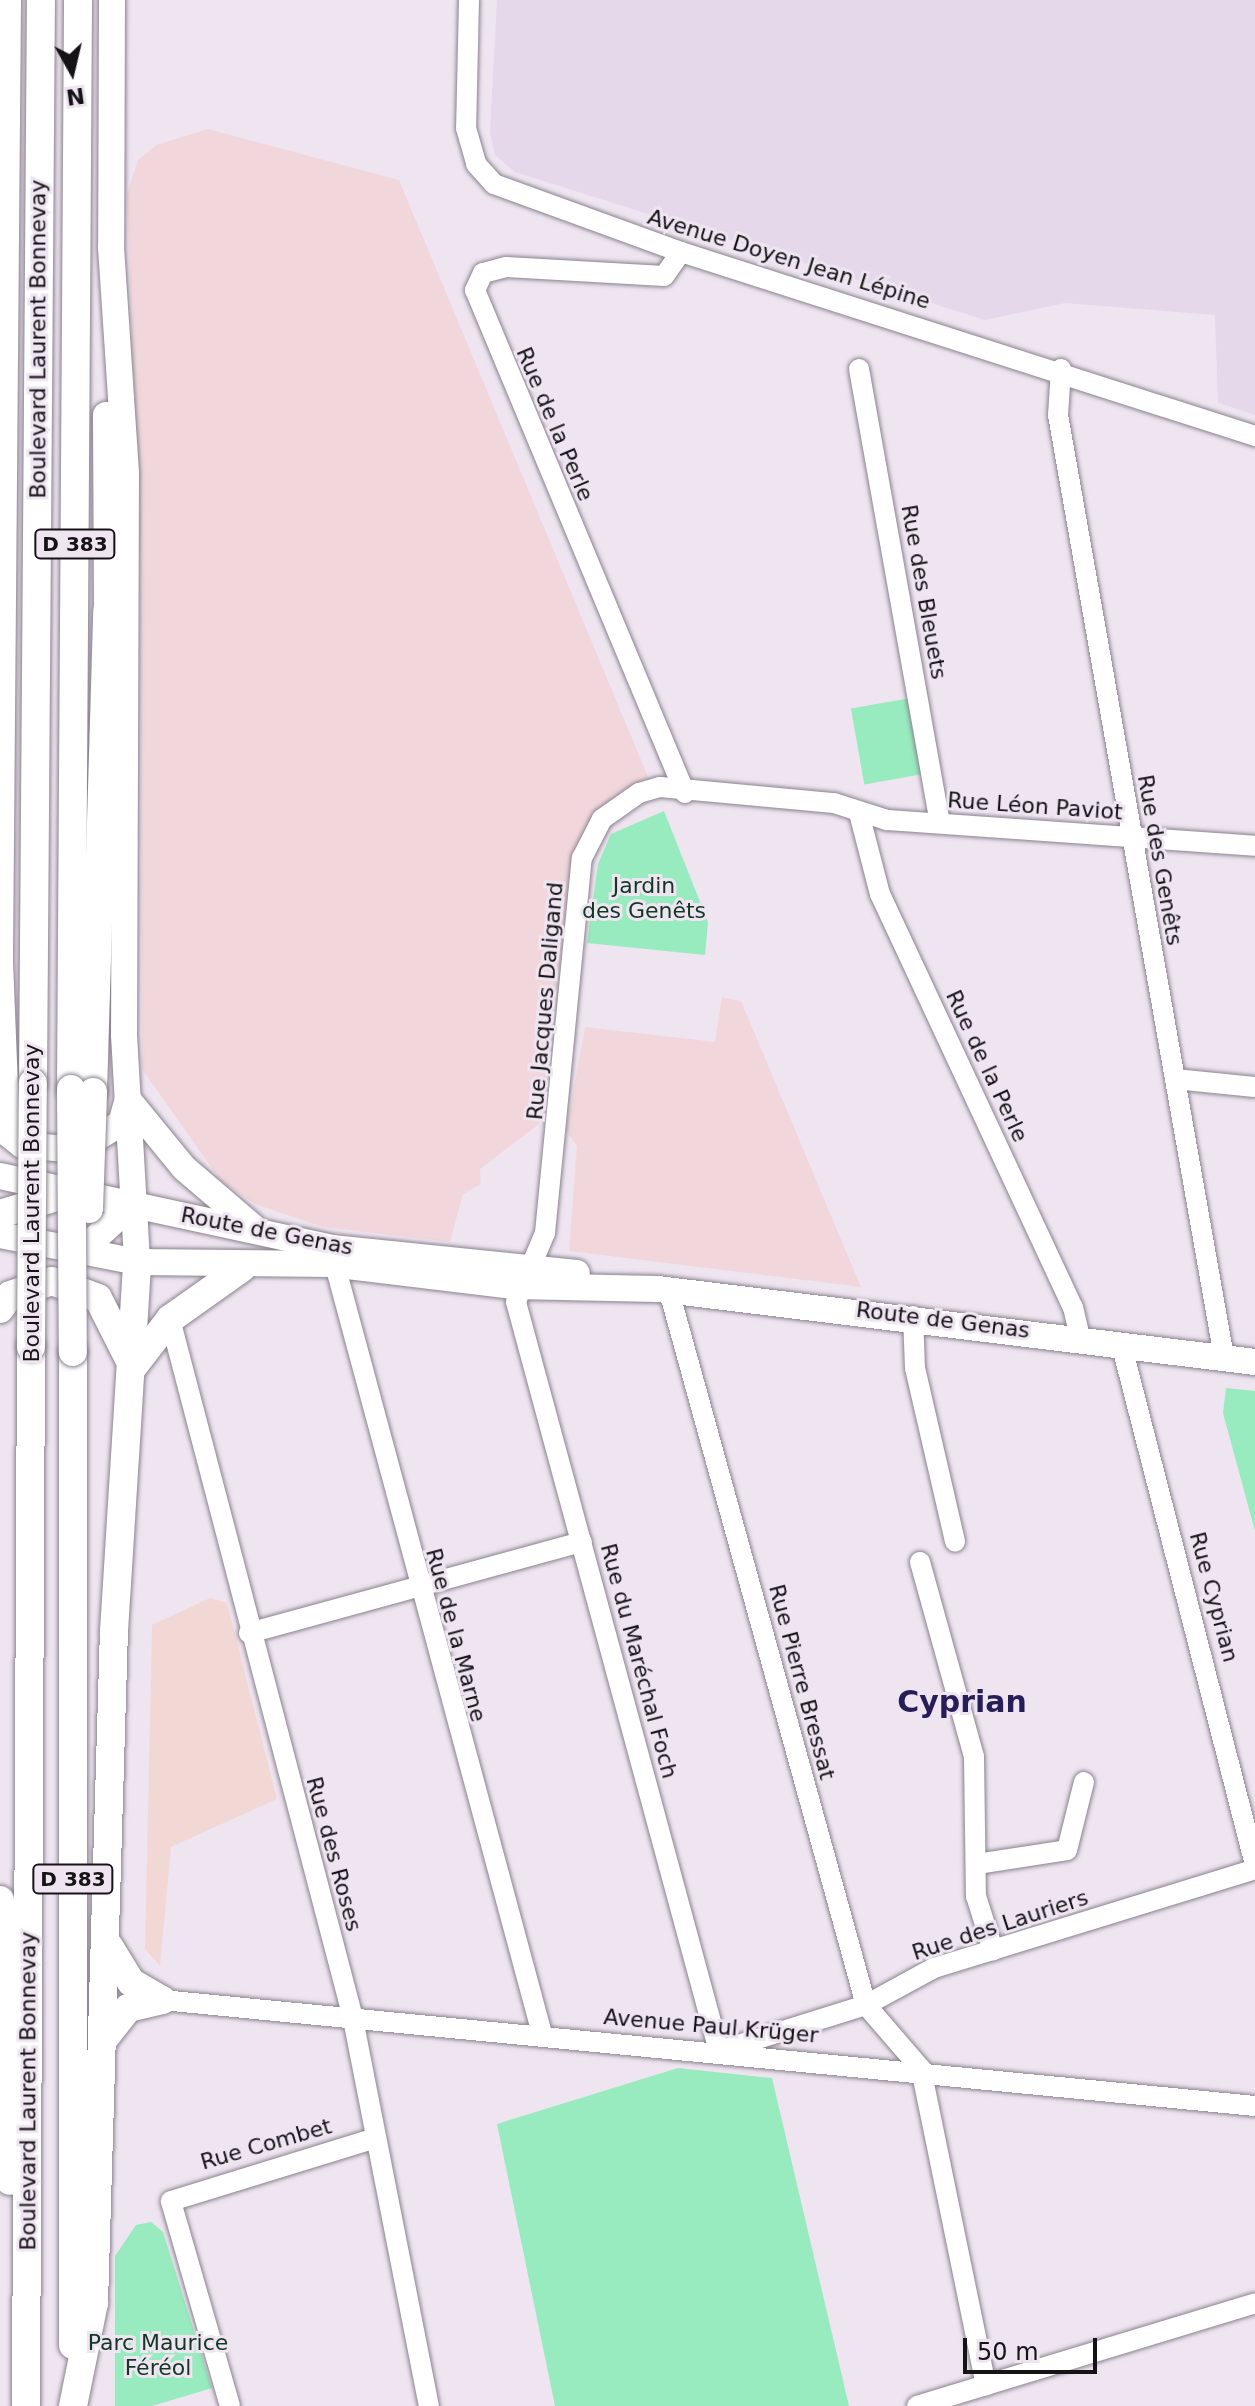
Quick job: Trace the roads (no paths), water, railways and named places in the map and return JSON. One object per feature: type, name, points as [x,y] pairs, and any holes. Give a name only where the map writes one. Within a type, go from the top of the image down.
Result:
[{"type":"highway","name":"Boulevard Laurent Bonnevay","points":[[26,2406],[41,0]]},
{"type":"highway","name":"Boulevard Laurent Bonnevay","points":[[73,2406],[73,1352],[63,1251],[90,1207],[82,1090],[78,0]]},
{"type":"highway","points":[[82,1090],[107,611]]},
{"type":"highway","points":[[0,1214],[80,1190]]},
{"type":"highway","points":[[73,2406],[94,2303],[109,1946],[114,1631],[133,1367],[137,1262]]},
{"type":"highway","points":[[133,1367],[170,1319],[242,1268]]},
{"type":"highway","points":[[0,1309],[10,1295],[52,1281],[98,1298],[133,1367]]},
{"type":"highway","points":[[0,1900],[1,2032],[12,2272],[27,2324]]},
{"type":"highway","points":[[109,1946],[131,1982],[162,2000]]},
{"type":"highway","points":[[104,2039],[128,2008],[162,2000]]},
{"type":"main road","points":[[8,0],[0,962],[7,1133],[22,1145],[77,1150],[121,1123],[128,1099]]},
{"type":"main road","points":[[107,611],[112,0]]},
{"type":"main road","points":[[111,247],[126,474],[128,1099],[137,1262]]},
{"type":"main road","points":[[128,1099],[184,1168],[258,1231]]},
{"type":"main road","name":"Route de Genas","points":[[0,1176],[80,1190],[258,1231],[332,1256],[406,1275],[527,1276],[913,1316],[1255,1362]]},
{"type":"main road","points":[[63,1251],[91,1242],[134,1203]]},
{"type":"main road","name":"Route de Genas","points":[[0,1235],[63,1251],[137,1262],[242,1268],[332,1256],[435,1254],[527,1276]]},
{"type":"street","name":"Avenue Doyen Jean Lépine","points":[[469,0],[466,128],[484,174],[512,193],[681,252],[1061,369],[1255,436]]},
{"type":"street","name":"Rue de la Perle","points":[[681,252],[664,276],[506,267],[483,273],[475,290],[685,793]]},
{"type":"street","name":"Rue des Bleuets","points":[[859,369],[940,823]]},
{"type":"street","name":"Rue des Genêts","points":[[1061,369],[1058,415],[1135,837],[1224,1357]]},
{"type":"street","name":"Rue Jacques Daligand","points":[[527,1276],[545,1233],[585,845],[602,819],[639,793],[660,787],[685,793],[834,803],[859,813]]},
{"type":"street","name":"Rue de la Perle","points":[[859,813],[880,894],[1073,1307],[1080,1337]]},
{"type":"street","name":"Rue Léon Paviot","points":[[859,813],[940,823],[1255,846]]},
{"type":"street","points":[[1175,1079],[1255,1087]]},
{"type":"street","points":[[406,1275],[435,1254]]},
{"type":"street","name":"Rue de la Marne","points":[[332,1256],[417,1587],[542,2034]]},
{"type":"street","name":"Rue du Maréchal Foch","points":[[527,1276],[516,1302],[719,2051]]},
{"type":"street","name":"Rue Pierre Bressat","points":[[669,1291],[866,2005],[921,2069]]},
{"type":"street","points":[[913,1316],[915,1368],[955,1541]]},
{"type":"street","name":"Rue des Roses","points":[[170,1319],[249,1633],[352,2014],[429,2406]]},
{"type":"street","name":"Rue Cyprian","points":[[1121,1343],[1255,1867]]},
{"type":"street","points":[[249,1633],[582,1542]]},
{"type":"street","points":[[920,1562],[974,1757],[976,1896],[993,1950]]},
{"type":"street","points":[[977,1864],[1020,1863],[1067,1850],[1084,1782]]},
{"type":"street","name":"Rue des Lauriers","points":[[719,2051],[866,2005],[934,1968],[1255,1867]]},
{"type":"street","name":"Avenue Paul Krüger","points":[[162,2000],[352,2014],[921,2069],[1255,2106]]},
{"type":"street","points":[[921,2069],[986,2385]]},
{"type":"street","name":"Rue Combet","points":[[230,2406],[171,2201],[376,2138]]},
{"type":"street","points":[[917,2406],[1255,2303]]},
{"type":"district","name":"Cyprian","points":[[962,1702]]},
{"type":"park label","name":"Jardin des Genêts","points":[[644,898]]},
{"type":"park label","name":"Parc Maurice Féréol","points":[[158,2354]]}]
